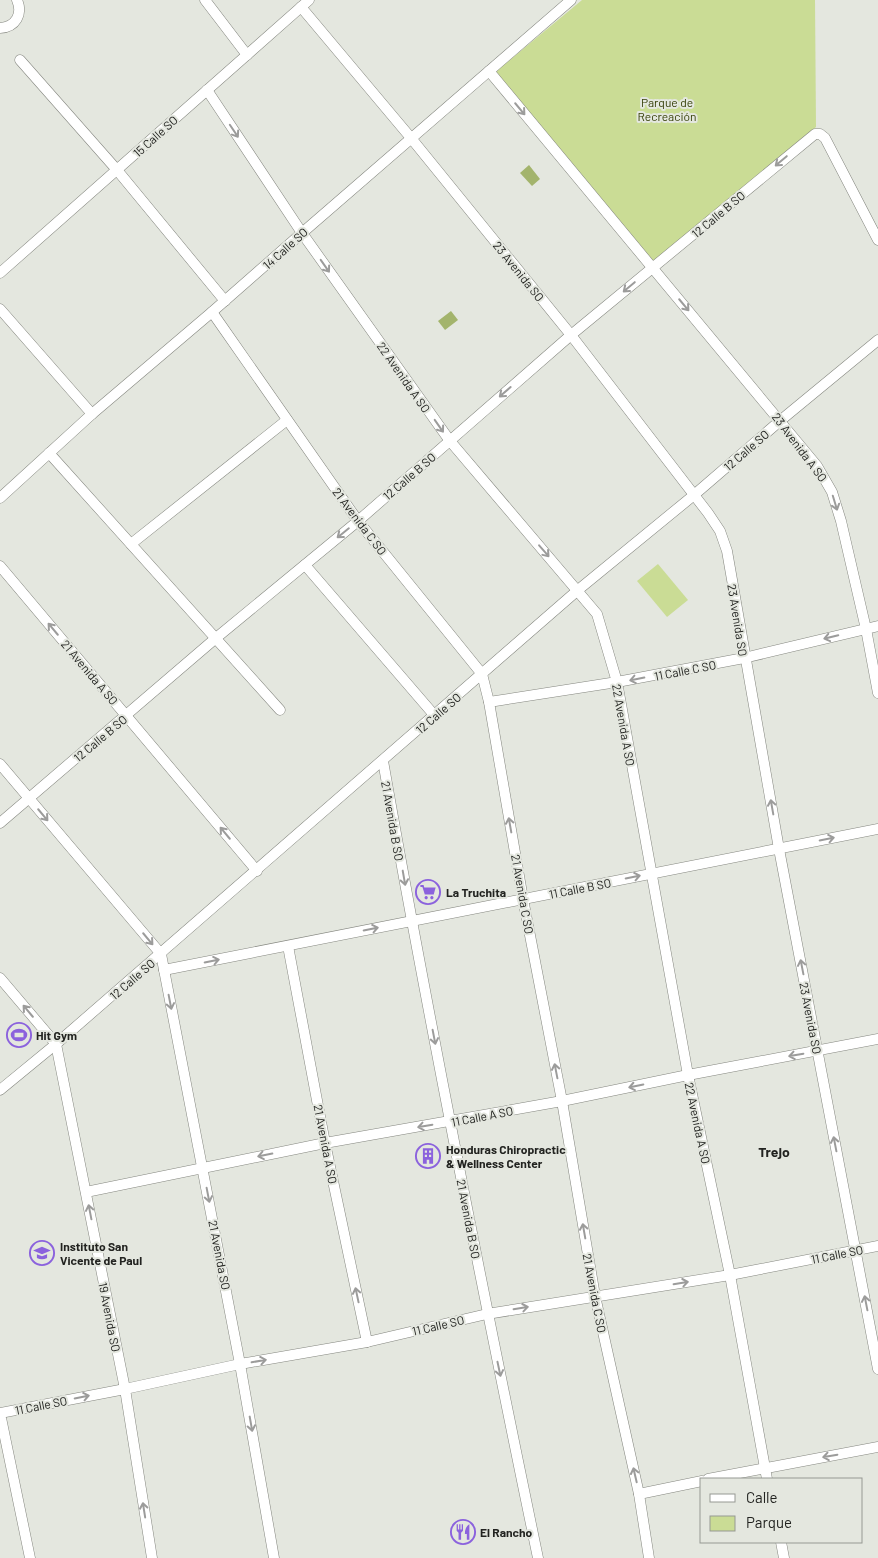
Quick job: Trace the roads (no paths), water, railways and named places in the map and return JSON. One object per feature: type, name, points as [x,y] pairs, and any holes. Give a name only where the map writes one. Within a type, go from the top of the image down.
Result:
[{"type":"street","points":[[0,28],[6,28],[17,19],[20,13],[17,0]]},
{"type":"street","points":[[205,0],[247,55]]},
{"type":"street","name":"15 Calle SO","points":[[0,272],[309,0]]},
{"type":"street","name":"14 Calle SO","points":[[0,498],[92,414],[571,0]]},
{"type":"street","name":"23 Avenida SO","points":[[300,7],[411,138],[571,335],[720,531],[726,551],[779,849],[878,1368]]},
{"type":"street","points":[[20,60],[117,170],[225,301]]},
{"type":"street","name":"23 Avenida A SO","points":[[489,71],[781,420],[817,466],[832,492],[841,522],[866,629],[878,694]]},
{"type":"street","name":"22 Avenida A SO","points":[[207,90],[302,233],[450,441],[597,614],[617,682],[688,1075],[730,1275],[767,1478]]},
{"type":"street","name":"12 Calle B SO","points":[[0,823],[216,638],[358,521],[571,335],[814,134],[820,134],[825,138],[878,240]]},
{"type":"street","points":[[0,309],[92,414]]},
{"type":"street","name":"21 Avenida C SO","points":[[212,312],[358,521],[482,674],[489,702],[523,899],[562,1101],[595,1296],[639,1494],[649,1558]]},
{"type":"street","name":"12 Calle SO","points":[[0,1090],[56,1044],[578,590],[694,496],[781,420],[878,340]]},
{"type":"street","points":[[131,544],[286,420]]},
{"type":"street","points":[[49,453],[280,710]]},
{"type":"street","points":[[305,565],[434,716]]},
{"type":"street","name":"21 Avenida A SO","points":[[0,566],[257,870]]},
{"type":"street","name":"11 Calle C SO","points":[[489,702],[617,682],[744,658],[878,626]]},
{"type":"street","name":"21 Avenida B SO","points":[[383,761],[411,921],[487,1314],[538,1558]]},
{"type":"street","points":[[0,764],[160,954]]},
{"type":"street","name":"11 Calle B SO","points":[[164,970],[878,829]]},
{"type":"street","name":"21 Avenida A SO","points":[[288,946],[325,1144],[367,1342]]},
{"type":"street","name":"21 Avenida SO","points":[[160,954],[240,1364],[274,1558]]},
{"type":"street","name":"19 Avenida SO","points":[[0,978],[56,1044],[125,1389],[152,1558]]},
{"type":"street","name":"11 Calle A SO","points":[[86,1192],[325,1144],[451,1122],[878,1040]]},
{"type":"street","name":"11 Calle SO","points":[[0,1413],[240,1364],[367,1342],[487,1314],[730,1275],[878,1246]]},
{"type":"street","points":[[0,1413],[30,1558]]},
{"type":"street","points":[[713,1478],[878,1447]]},
{"type":"street","points":[[639,1494],[700,1481]]},
{"type":"street","points":[[781,1543],[784,1558]]},
{"type":"place","name":"La Truchita","points":[[428,892]]},
{"type":"place","name":"Hit Gym","points":[[19,1035]]},
{"type":"place","name":"Honduras Chiropractic & Wellness Center","points":[[428,1156]]},
{"type":"place","name":"Instituto San Vicente de Paul","points":[[42,1253]]},
{"type":"place","name":"El Rancho","points":[[463,1532]]},
{"type":"district","name":"Trejo","points":[[774,1151]]},
{"type":"park label","name":"Parque de Recreación","points":[[667,109]]}]
